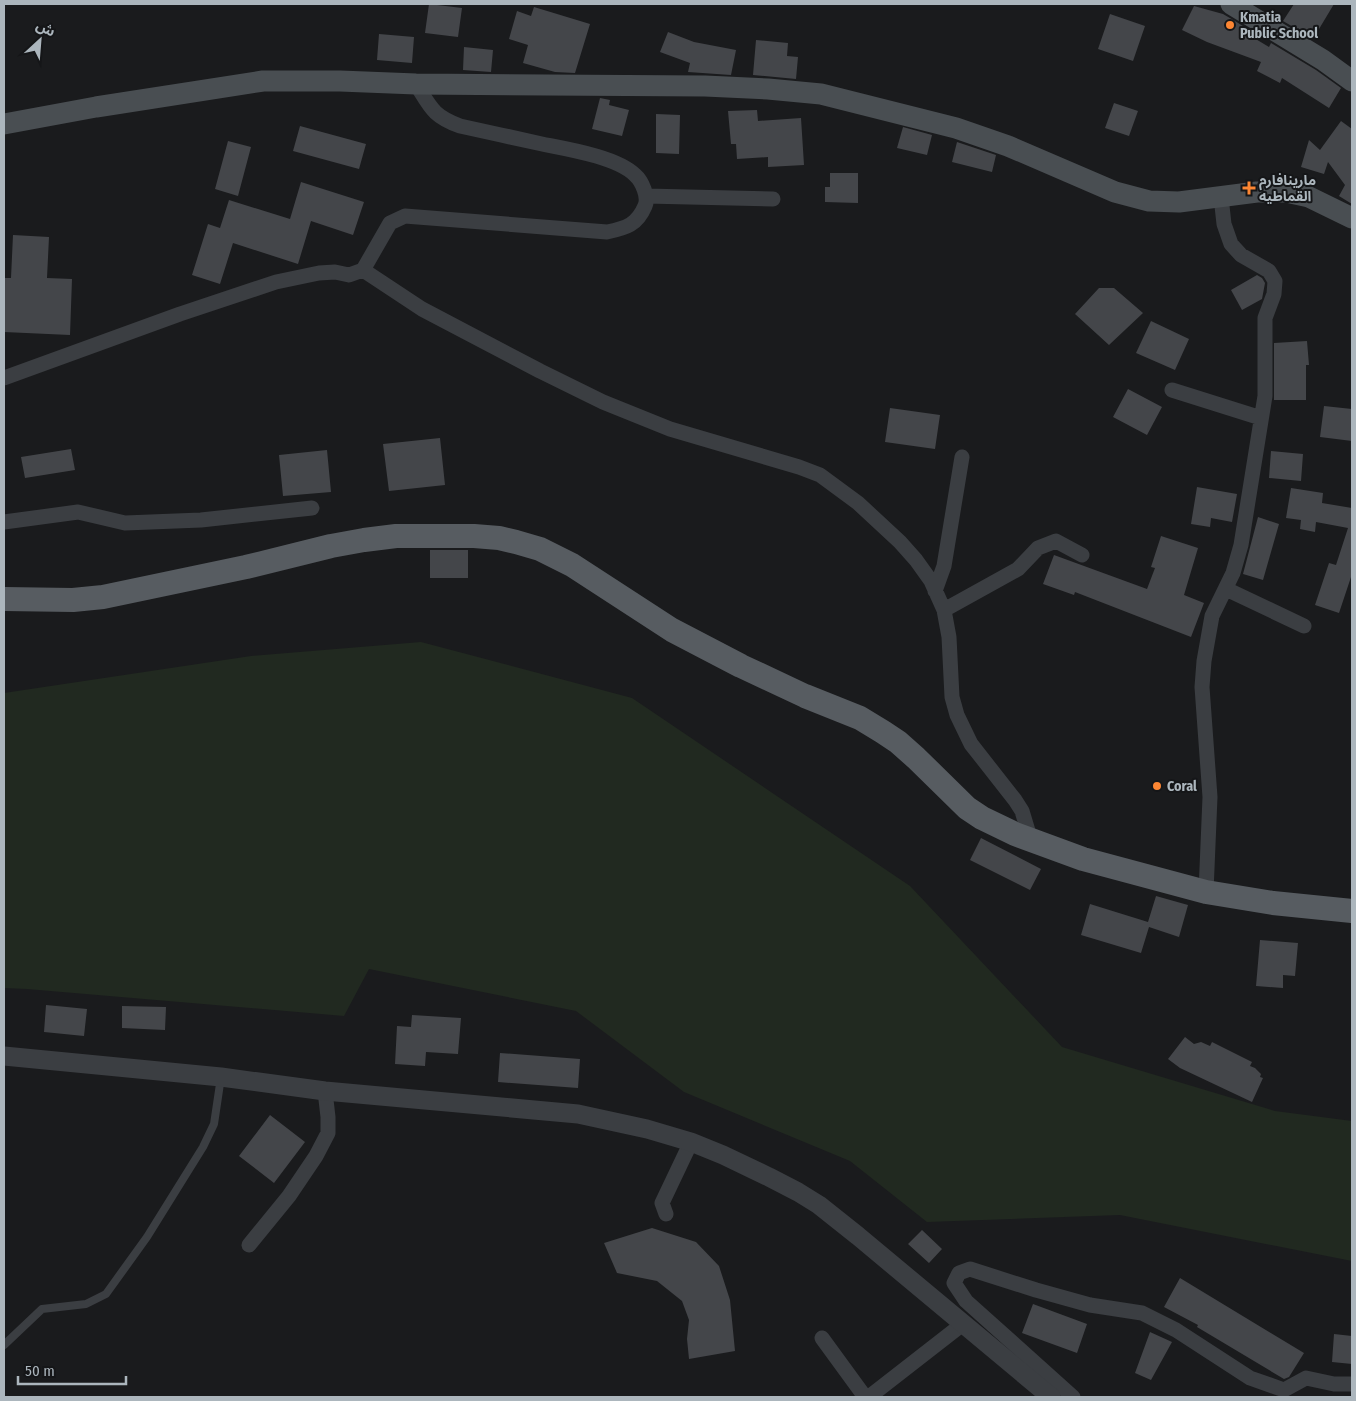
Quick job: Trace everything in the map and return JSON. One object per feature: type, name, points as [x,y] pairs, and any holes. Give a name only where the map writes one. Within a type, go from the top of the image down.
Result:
[{"type":"main road","points":[[1231,4],[1323,60],[1352,81]]},
{"type":"main road","points":[[4,124],[96,107],[263,82],[340,81],[416,84],[705,86],[768,89],[821,94],[956,128],[1008,146],[1115,192],[1149,201],[1179,202],[1257,192],[1286,192],[1309,197],[1352,218]]},
{"type":"main road","points":[[4,600],[66,600],[103,597],[228,571],[348,543],[396,536],[474,536],[516,542],[540,549],[572,565],[680,635],[757,673],[860,718],[884,732],[910,752],[967,808],[982,818],[1032,841],[1092,862],[1206,892],[1273,903],[1352,911]]},
{"type":"street","points":[[4,378],[180,314],[276,282],[319,273],[335,272],[349,275],[363,270],[390,223],[405,216],[607,232],[626,228],[637,220],[646,204],[646,196],[635,175],[616,164],[584,153],[460,126],[443,120],[416,84]]},
{"type":"street","points":[[646,196],[773,199]]},
{"type":"street","points":[[1206,892],[1210,797],[1202,687],[1204,661],[1212,616],[1233,573],[1241,545],[1265,396],[1265,318],[1274,294],[1275,281],[1269,271],[1241,255],[1231,244],[1224,224],[1220,197]]},
{"type":"street","points":[[363,270],[422,309],[603,402],[670,429],[799,467],[820,476],[858,503],[900,542],[916,560],[931,582],[944,610],[949,637],[952,697],[957,715],[971,744],[1022,811],[1032,841]]},
{"type":"street","points":[[1172,390],[1261,418]]},
{"type":"street","points":[[935,591],[944,566],[962,457]]},
{"type":"street","points":[[4,522],[78,512],[125,523],[200,520],[312,508]]},
{"type":"street","points":[[944,610],[1018,569],[1038,548],[1056,541],[1082,555]]},
{"type":"street","points":[[1226,589],[1304,626]]},
{"type":"street","points":[[4,1056],[221,1077],[325,1091],[578,1114],[648,1129],[691,1142],[769,1177],[819,1205],[964,1323],[1051,1397]]},
{"type":"street","points":[[249,1244],[289,1196],[316,1156],[328,1133],[325,1091]]},
{"type":"street","points":[[666,1214],[662,1203],[691,1142]]},
{"type":"street","points":[[1073,1397],[966,1302],[954,1283],[959,1273],[970,1269],[1090,1305],[1142,1313],[1176,1330],[1250,1378],[1284,1390],[1306,1378],[1334,1384],[1352,1384]]},
{"type":"street","points":[[869,1397],[964,1323]]},
{"type":"street","points":[[822,1338],[865,1397]]},
{"type":"lane","points":[[4,1345],[42,1309],[86,1304],[106,1294],[147,1237],[203,1146],[214,1124],[221,1077]]},
{"type":"shaded area","points":[[421,642],[632,698],[910,886],[1062,1047],[1275,1111],[1352,1121],[1352,1261],[1120,1215],[927,1222],[850,1161],[684,1092],[576,1011],[369,969],[344,1016],[4,988],[4,693],[251,656]]},
{"type":"building","points":[[429,4],[462,8],[458,37],[425,33]]},
{"type":"building","points":[[1294,4],[1334,4],[1316,34],[1307,35],[1283,21]]},
{"type":"building","points":[[1194,6],[1223,14],[1246,28],[1244,32],[1269,47],[1271,43],[1316,70],[1341,88],[1329,108],[1282,78],[1280,83],[1257,71],[1261,62],[1207,42],[1182,30]]},
{"type":"building","points":[[534,7],[590,24],[575,73],[555,72],[523,63],[528,45],[509,39],[517,11],[531,16]]},
{"type":"building","points":[[1110,14],[1145,26],[1133,61],[1098,49]]},
{"type":"building","points":[[668,32],[694,42],[736,50],[731,75],[688,72],[690,63],[660,52]]},
{"type":"building","points":[[379,34],[414,37],[412,63],[377,60]]},
{"type":"building","points":[[756,40],[788,43],[787,56],[798,57],[796,79],[753,75]]},
{"type":"building","points":[[464,47],[493,50],[491,72],[463,70]]},
{"type":"building","points":[[600,98],[610,100],[609,105],[629,110],[622,136],[592,129]]},
{"type":"building","points":[[1114,103],[1138,111],[1129,136],[1105,128]]},
{"type":"building","points":[[757,110],[758,121],[801,118],[804,165],[768,167],[768,157],[737,159],[736,144],[731,144],[728,111]]},
{"type":"building","points":[[656,114],[680,115],[679,154],[656,153]]},
{"type":"building","points":[[1341,121],[1352,129],[1352,204],[1339,196],[1345,185],[1328,162],[1324,174],[1301,167],[1309,140],[1320,150]]},
{"type":"building","points":[[300,126],[366,144],[359,169],[293,151]]},
{"type":"building","points":[[903,127],[932,135],[927,155],[897,148]]},
{"type":"building","points":[[228,141],[251,147],[238,196],[215,189]]},
{"type":"building","points":[[957,142],[996,155],[992,172],[952,162]]},
{"type":"building","points":[[830,173],[858,173],[858,203],[825,202],[825,187],[830,187]]},
{"type":"building","points":[[301,182],[364,202],[353,235],[311,221],[298,264],[233,243],[220,284],[192,275],[208,224],[220,228],[229,200],[290,219]]},
{"type":"building","points":[[13,235],[49,237],[47,278],[72,279],[70,335],[4,332],[4,278],[11,278]]},
{"type":"building","points":[[1257,275],[1265,283],[1262,299],[1242,310],[1231,290]]},
{"type":"building","points":[[1099,288],[1114,288],[1143,313],[1109,345],[1075,314]]},
{"type":"building","points":[[1151,321],[1189,339],[1175,370],[1136,353]]},
{"type":"building","points":[[1307,341],[1309,365],[1306,365],[1306,400],[1274,400],[1274,343]]},
{"type":"building","points":[[1128,389],[1162,407],[1147,435],[1113,417]]},
{"type":"building","points":[[1324,406],[1352,409],[1352,441],[1320,437]]},
{"type":"building","points":[[890,408],[940,415],[935,449],[885,442]]},
{"type":"building","points":[[440,438],[445,485],[389,491],[383,444]]},
{"type":"building","points":[[71,449],[75,470],[25,478],[21,457]]},
{"type":"building","points":[[327,450],[331,492],[283,496],[279,455]]},
{"type":"building","points":[[1271,451],[1303,454],[1301,481],[1269,478]]},
{"type":"building","points":[[1197,487],[1237,494],[1232,522],[1211,518],[1210,527],[1191,524]]},
{"type":"building","points":[[1291,488],[1323,493],[1322,503],[1352,508],[1352,574],[1339,613],[1315,605],[1329,563],[1336,565],[1348,528],[1316,522],[1315,532],[1300,529],[1301,520],[1286,518]]},
{"type":"building","points":[[1258,517],[1279,524],[1263,580],[1243,574]]},
{"type":"building","points":[[1161,536],[1198,548],[1184,595],[1204,603],[1191,637],[1075,592],[1074,595],[1043,584],[1054,555],[1147,589],[1155,568],[1151,567]]},
{"type":"building","points":[[430,550],[468,550],[468,578],[430,578]]},
{"type":"building","points":[[981,838],[1041,869],[1030,890],[970,860]]},
{"type":"building","points":[[1156,896],[1188,905],[1179,937],[1149,927],[1141,953],[1081,935],[1090,904],[1148,922]]},
{"type":"building","points":[[1260,940],[1298,943],[1295,976],[1283,975],[1283,988],[1256,986]]},
{"type":"building","points":[[46,1005],[87,1009],[84,1036],[44,1032]]},
{"type":"building","points":[[122,1006],[166,1007],[165,1030],[122,1028]]},
{"type":"building","points":[[412,1015],[461,1018],[458,1054],[426,1052],[425,1066],[395,1064],[397,1026],[411,1027]]},
{"type":"building","points":[[1185,1037],[1194,1044],[1201,1042],[1210,1046],[1212,1042],[1252,1062],[1250,1066],[1255,1068],[1261,1074],[1260,1077],[1263,1078],[1252,1102],[1180,1068],[1168,1059]]},
{"type":"building","points":[[500,1053],[580,1059],[578,1088],[498,1082]]},
{"type":"building","points":[[270,1115],[305,1142],[274,1183],[239,1156]]},
{"type":"building","points":[[652,1228],[696,1242],[719,1266],[730,1300],[735,1351],[689,1359],[687,1339],[689,1320],[682,1301],[657,1281],[617,1273],[604,1243]]},
{"type":"building","points":[[922,1230],[942,1249],[929,1263],[908,1244]]},
{"type":"building","points":[[1180,1278],[1304,1353],[1289,1377],[1284,1379],[1197,1327],[1198,1325],[1164,1307]]},
{"type":"building","points":[[1033,1304],[1087,1324],[1077,1353],[1022,1333]]},
{"type":"building","points":[[1150,1332],[1172,1342],[1151,1380],[1135,1373]]},
{"type":"building","points":[[1334,1334],[1352,1336],[1352,1364],[1332,1362]]},
{"type":"place","name":"Kmatia Public School","points":[[1230,25]]},
{"type":"place","name":"مارينافارم القماطيه","points":[[1249,188]]},
{"type":"place","name":"Coral","points":[[1157,786]]}]
